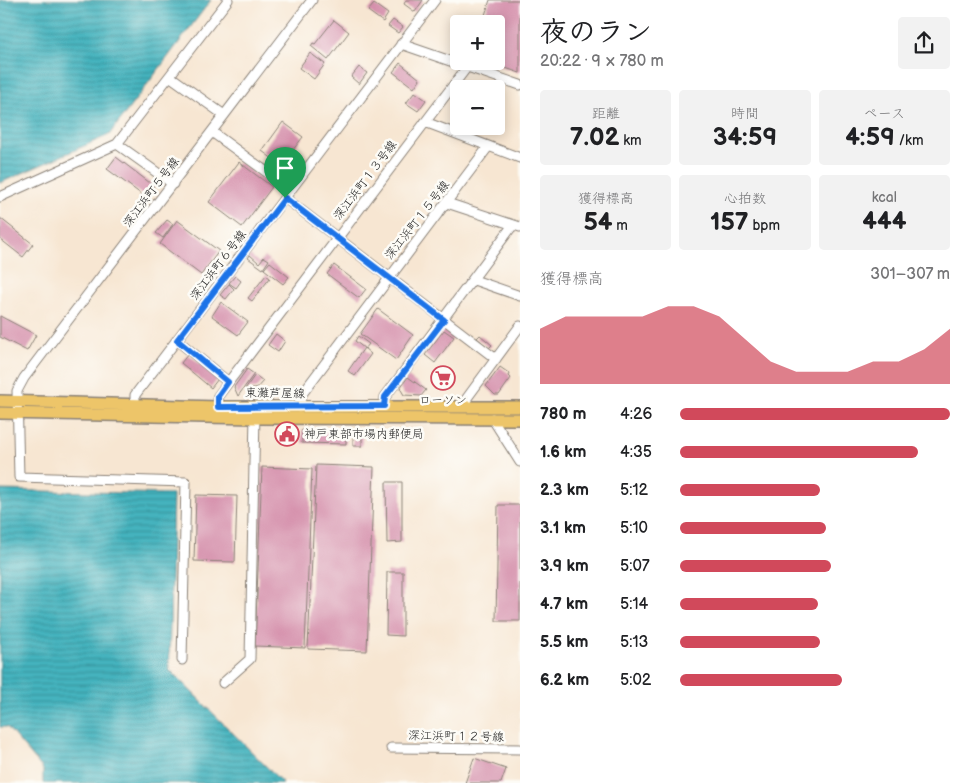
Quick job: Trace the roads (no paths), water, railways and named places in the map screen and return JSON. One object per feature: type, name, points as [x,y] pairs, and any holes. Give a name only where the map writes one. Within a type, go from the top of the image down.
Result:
[{"type":"main road","name":"東灘芦屋線","points":[[0,401],[299,408],[384,406],[520,407]]},
{"type":"main road","name":"東灘芦屋線","points":[[0,413],[255,418],[520,419]]},
{"type":"street","points":[[0,197],[117,144],[228,0]]},
{"type":"street","name":"深江浜町５号線","points":[[17,401],[17,391],[24,378],[312,0]]},
{"type":"street","name":"深江浜町６号線","points":[[135,404],[135,395],[435,0]]},
{"type":"street","points":[[401,44],[450,61]]},
{"type":"street","name":"深江浜町１３号線","points":[[218,407],[218,396],[228,382],[465,70]]},
{"type":"street","points":[[476,70],[520,85]]},
{"type":"street","points":[[170,77],[224,115]]},
{"type":"street","points":[[425,122],[520,158]]},
{"type":"street","points":[[212,132],[288,194],[337,239],[496,359]]},
{"type":"street","points":[[117,144],[173,184]]},
{"type":"street","name":"深江浜町１５号線","points":[[299,408],[302,394],[488,147]]},
{"type":"street","points":[[384,406],[385,397],[517,226],[447,203]]},
{"type":"street","points":[[474,280],[520,296]]},
{"type":"street","points":[[467,406],[467,398],[520,326]]},
{"type":"street","points":[[177,340],[228,382]]},
{"type":"street","points":[[17,401],[19,477],[186,482],[182,660]]},
{"type":"street","points":[[223,683],[250,659],[255,406]]},
{"type":"street","points":[[492,418],[520,462]]},
{"type":"street","name":"深江浜町１２号線","points":[[391,748],[520,749]]},
{"type":"water","points":[[0,0],[211,0],[109,135],[0,183]]},
{"type":"water","points":[[0,490],[173,494],[169,669],[283,783],[43,783],[43,769],[7,727],[0,727]]},
{"type":"place","name":"ローソン","points":[[443,378]]},
{"type":"place","name":"神戸東部市場内郵便局","points":[[287,434]]}]
